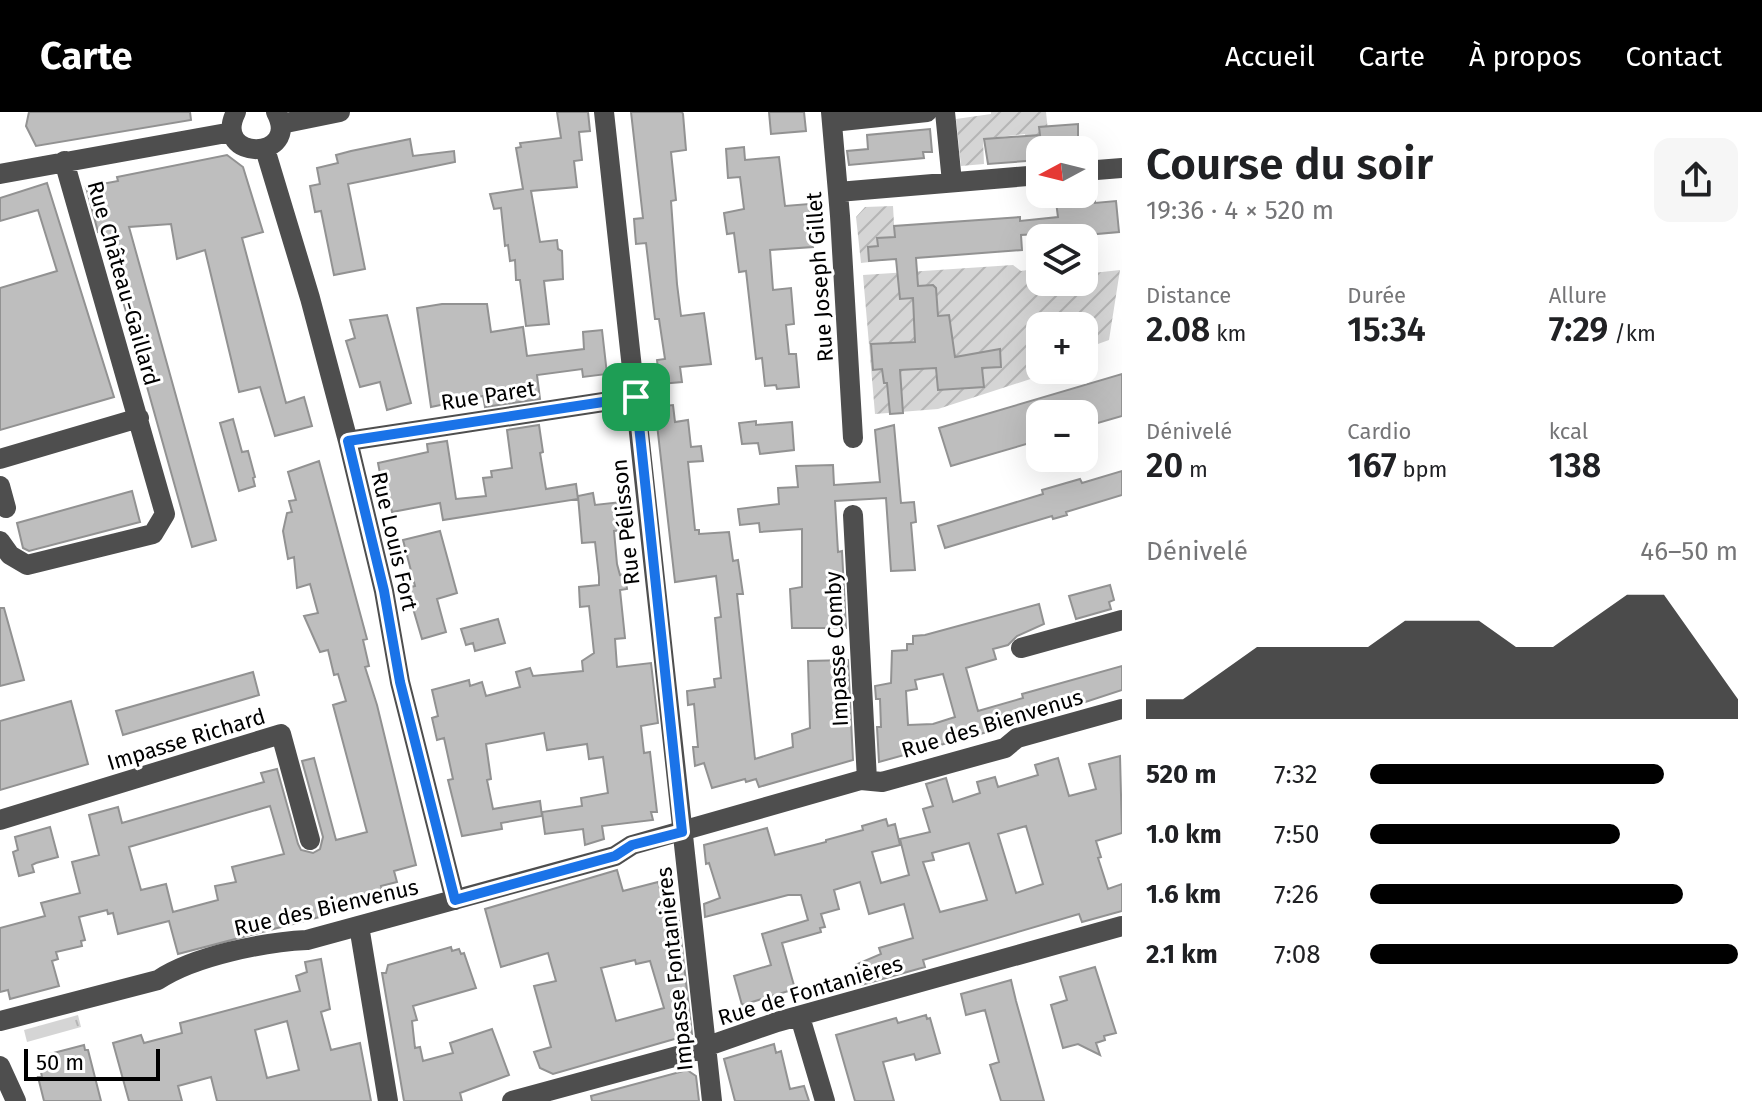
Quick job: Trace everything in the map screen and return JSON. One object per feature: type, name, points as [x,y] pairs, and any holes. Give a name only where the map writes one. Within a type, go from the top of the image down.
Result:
[{"type":"street","points":[[234,122],[241,146],[257,151],[275,142],[278,118],[340,112]]},
{"type":"street","name":"Rue Pélisson","points":[[604,112],[682,832]]},
{"type":"street","points":[[831,117],[927,112]]},
{"type":"street","points":[[945,112],[952,182]]},
{"type":"street","name":"Rue Joseph Gillet","points":[[831,117],[853,438]]},
{"type":"street","name":"Rue Château-Gaillard","points":[[0,174],[234,122]]},
{"type":"street","name":"Rue Louis Fort","points":[[265,149],[310,298],[348,441],[384,591],[400,682],[455,900]]},
{"type":"street","name":"Rue Château-Gaillard","points":[[0,541],[10,555],[27,565],[153,534],[165,514],[64,161]]},
{"type":"street","points":[[1098,170],[1122,168]]},
{"type":"street","points":[[838,192],[1026,176]]},
{"type":"street","name":"Rue Paret","points":[[348,441],[636,397]]},
{"type":"street","points":[[0,459],[139,418]]},
{"type":"street","points":[[0,486],[6,508]]},
{"type":"street","name":"Impasse Comby","points":[[853,515],[867,780]]},
{"type":"street","points":[[1021,648],[1122,620]]},
{"type":"street","name":"Rue des Bienvenus","points":[[0,1021],[158,980],[177,968],[205,960],[277,941],[307,940],[615,856],[632,845],[861,780],[882,782],[1005,748],[1017,738],[1122,709]]},
{"type":"street","name":"Impasse Richard","points":[[0,820],[281,734],[310,840]]},
{"type":"street","name":"Impasse Fontanières","points":[[682,832],[712,1101]]},
{"type":"street","points":[[359,926],[388,1101]]},
{"type":"street","name":"Rue de Fontanières","points":[[512,1101],[536,1098],[800,1017],[1122,926]]},
{"type":"street","points":[[800,1017],[825,1101]]},
{"type":"street","points":[[0,1066],[16,1101]]},
{"type":"green space","points":[[1046,112],[1049,136],[1026,136],[1026,141],[1025,134],[983,139],[984,164],[961,166],[956,119]]},
{"type":"green space","points":[[893,206],[896,259],[861,263],[856,217],[865,207]]},
{"type":"green space","points":[[1013,265],[1021,271],[1026,270],[1026,296],[1098,296],[1098,272],[1120,270],[1109,340],[1098,344],[1098,312],[1026,312],[1026,380],[938,409],[875,414],[863,275]]},
{"type":"green space","points":[[78,1015],[81,1027],[27,1042],[24,1030]]},
{"type":"building","points":[[29,112],[190,112],[191,120],[36,146],[26,126]]},
{"type":"building","points":[[557,112],[588,112],[590,131],[579,132],[582,160],[574,161],[577,187],[531,191],[540,242],[557,240],[558,249],[562,251],[563,279],[544,281],[549,324],[526,326],[515,260],[510,261],[508,245],[505,246],[501,208],[494,209],[490,194],[523,189],[516,148],[521,147],[520,143],[561,138]]},
{"type":"building","points":[[631,112],[683,114],[686,150],[671,152],[676,200],[671,201],[677,284],[681,316],[704,313],[711,364],[680,367],[682,382],[660,384],[657,360],[665,359],[659,319],[655,319],[646,243],[636,244],[634,219],[643,218]]},
{"type":"building","points":[[769,112],[804,112],[806,131],[771,134]]},
{"type":"building","points":[[1078,124],[1078,136],[1026,136],[1040,135],[1039,127]]},
{"type":"building","points":[[930,129],[932,152],[923,152],[924,158],[849,165],[847,151],[868,149],[867,135]]},
{"type":"building","points":[[1026,136],[1026,161],[988,164],[984,139]]},
{"type":"building","points":[[410,139],[413,156],[454,151],[455,162],[348,184],[365,269],[334,275],[321,211],[315,212],[310,186],[320,184],[317,168],[338,163],[336,155]]},
{"type":"building","points":[[744,147],[745,160],[779,157],[785,206],[809,204],[813,247],[770,250],[773,290],[791,288],[794,324],[786,325],[789,354],[796,354],[799,387],[777,389],[776,385],[765,386],[762,358],[756,359],[746,271],[739,272],[734,233],[727,234],[724,213],[744,209],[740,177],[728,178],[726,149]]},
{"type":"building","points":[[227,155],[243,167],[263,232],[242,238],[286,403],[304,397],[312,426],[275,436],[260,387],[239,392],[205,250],[177,259],[171,224],[129,227],[216,540],[192,547],[112,262],[102,231],[98,232],[86,187],[118,181],[117,177]]},
{"type":"building","points":[[47,183],[114,397],[0,430],[0,288],[57,271],[38,210],[0,221],[0,198]]},
{"type":"building","points":[[1116,201],[1119,232],[1098,234],[1098,224],[1026,224],[1026,235],[1021,235],[1022,250],[916,258],[918,286],[933,285],[936,288],[938,316],[949,315],[955,357],[1000,349],[1001,367],[982,368],[984,387],[938,390],[936,368],[900,370],[903,413],[890,414],[887,383],[884,383],[882,369],[873,370],[871,344],[915,342],[913,298],[900,299],[896,259],[869,261],[868,247],[878,246],[877,238],[895,237],[894,226],[1058,217],[1057,208],[1098,208],[1098,203]]},
{"type":"building","points":[[442,304],[487,304],[491,332],[523,327],[527,356],[584,349],[583,332],[602,330],[607,374],[583,377],[582,369],[537,375],[540,399],[485,407],[483,396],[431,407],[417,308]]},
{"type":"building","points":[[387,315],[411,403],[387,410],[380,382],[360,387],[346,341],[355,338],[350,320]]},
{"type":"building","points":[[1122,374],[1122,416],[1098,423],[1098,400],[1034,400],[1098,384],[1098,381]]},
{"type":"building","points":[[1026,402],[1026,444],[951,466],[939,428]]},
{"type":"building","points":[[673,405],[675,422],[688,420],[691,447],[701,446],[703,461],[688,462],[695,530],[699,530],[699,534],[729,532],[733,561],[738,560],[743,594],[737,594],[755,759],[793,747],[792,734],[810,728],[808,661],[848,660],[853,760],[759,787],[756,779],[746,782],[745,779],[712,788],[704,763],[695,766],[693,747],[698,747],[694,704],[688,705],[687,691],[715,687],[714,679],[721,678],[715,618],[721,617],[716,576],[675,582],[655,407]]},
{"type":"building","points":[[233,419],[242,452],[248,451],[255,477],[255,486],[239,491],[220,423]]},
{"type":"building","points":[[756,421],[756,425],[792,422],[794,450],[760,454],[758,443],[742,444],[739,423]]},
{"type":"building","points":[[539,425],[546,489],[576,484],[578,499],[443,520],[440,503],[392,512],[378,463],[428,452],[427,444],[447,441],[456,499],[486,496],[483,478],[492,477],[491,471],[512,468],[507,430]]},
{"type":"building","points":[[894,425],[901,503],[914,502],[916,522],[911,523],[915,570],[891,571],[886,498],[835,501],[838,552],[842,551],[846,628],[792,628],[790,589],[802,587],[802,529],[760,532],[759,523],[740,525],[738,509],[779,504],[778,488],[798,487],[796,466],[833,465],[834,485],[880,482],[875,430]]},
{"type":"building","points":[[319,461],[367,639],[363,640],[369,666],[365,667],[416,865],[394,871],[397,882],[381,886],[382,890],[347,899],[350,909],[178,954],[169,921],[118,934],[113,913],[108,914],[107,910],[79,917],[85,940],[81,941],[82,946],[56,952],[58,959],[52,961],[59,986],[10,999],[8,990],[0,992],[0,928],[45,916],[41,903],[80,893],[72,862],[99,855],[89,815],[118,807],[122,823],[264,782],[261,773],[277,769],[298,844],[301,850],[313,853],[320,849],[323,837],[302,761],[314,758],[336,840],[367,832],[333,705],[346,701],[338,674],[334,675],[328,650],[320,652],[304,616],[318,613],[310,584],[297,588],[294,557],[288,559],[283,531],[287,513],[292,512],[289,501],[296,500],[288,472]],"holes":[[[270,806],[284,854],[232,867],[236,882],[215,886],[218,900],[173,912],[166,884],[141,890],[129,847]]]},
{"type":"building","points":[[1122,471],[1122,495],[1066,512],[1067,515],[1053,519],[1052,516],[945,548],[938,526],[1043,494],[1042,490],[1080,479],[1082,483]]},
{"type":"building","points":[[132,491],[140,522],[29,551],[23,548],[17,523]]},
{"type":"building","points":[[593,493],[595,505],[621,502],[624,530],[614,531],[617,564],[620,575],[625,574],[627,589],[620,590],[625,638],[615,639],[617,667],[651,663],[658,723],[641,726],[644,753],[650,752],[657,812],[651,812],[653,820],[602,826],[604,839],[585,845],[583,829],[545,834],[542,812],[582,806],[581,798],[608,793],[603,757],[589,759],[587,744],[547,750],[544,733],[486,744],[491,779],[487,780],[493,809],[540,801],[542,816],[501,823],[502,829],[462,836],[448,780],[453,779],[444,738],[437,740],[432,718],[438,716],[432,690],[469,680],[470,686],[482,682],[486,696],[520,687],[516,672],[530,668],[533,676],[583,671],[582,661],[594,653],[589,606],[580,607],[579,587],[599,585],[599,577],[595,542],[582,543],[578,496]]},
{"type":"building","points":[[440,531],[457,593],[437,599],[446,632],[422,639],[407,588],[415,586],[403,540]]},
{"type":"building","points":[[1110,585],[1114,600],[1109,602],[1111,609],[1076,619],[1069,596]]},
{"type":"building","points":[[1039,604],[1044,624],[1017,636],[1008,645],[993,649],[996,659],[966,668],[978,711],[1023,698],[1022,694],[1122,666],[1122,690],[1067,708],[1008,722],[1009,726],[879,762],[877,727],[881,727],[880,699],[876,699],[875,686],[891,683],[892,651],[907,650],[907,644],[913,644],[913,636]],"holes":[[[943,674],[955,717],[933,724],[908,725],[906,691],[917,689],[915,680]]]},
{"type":"building","points":[[0,608],[4,608],[24,680],[0,686]]},
{"type":"building","points":[[498,619],[505,643],[475,651],[473,643],[466,645],[461,629]]},
{"type":"building","points":[[253,672],[259,695],[123,735],[116,711]]},
{"type":"building","points":[[71,701],[88,764],[0,790],[0,721]]},
{"type":"building","points":[[1120,756],[1122,833],[1096,841],[1108,889],[1122,884],[1122,911],[1082,922],[1079,914],[923,960],[925,967],[861,985],[855,965],[881,954],[879,948],[913,938],[904,904],[869,914],[860,882],[834,890],[839,909],[821,914],[825,927],[820,928],[821,932],[782,943],[795,989],[742,1005],[734,976],[771,965],[762,934],[808,920],[801,895],[788,895],[705,917],[704,904],[720,898],[709,863],[706,864],[704,845],[767,828],[775,855],[863,830],[862,826],[886,819],[888,826],[895,824],[900,845],[872,852],[881,883],[909,875],[900,839],[930,832],[923,809],[933,806],[926,784],[946,778],[953,802],[980,793],[977,782],[995,777],[998,787],[1038,775],[1035,765],[1058,758],[1069,796],[1096,789],[1089,764]],"holes":[[[1026,826],[1043,884],[1016,893],[998,834]],[[969,843],[987,900],[940,912],[923,862],[934,860],[932,853]]]},
{"type":"building","points":[[50,827],[58,857],[36,863],[32,865],[34,872],[19,876],[13,852],[18,850],[15,837]]},
{"type":"building","points":[[617,870],[623,891],[658,882],[661,891],[667,890],[674,913],[678,912],[692,1034],[553,1074],[540,1068],[534,1052],[551,1047],[534,986],[556,981],[548,953],[501,967],[485,909]],"holes":[[[635,960],[636,964],[650,961],[664,1008],[616,1021],[601,968]]]},
{"type":"building","points":[[451,947],[452,951],[459,949],[461,954],[464,953],[476,988],[413,1006],[417,1020],[412,1021],[415,1048],[420,1047],[423,1061],[453,1053],[450,1043],[492,1029],[509,1075],[460,1093],[462,1101],[404,1101],[382,973],[386,973],[388,965]]},
{"type":"building","points":[[321,959],[330,1009],[321,1012],[331,1050],[360,1043],[371,1101],[217,1101],[211,1077],[178,1086],[182,1101],[129,1101],[113,1043],[141,1035],[144,1043],[182,1033],[180,1023],[300,991],[296,976],[307,972],[305,962]],"holes":[[[287,1021],[299,1070],[267,1078],[255,1030]]]},
{"type":"building","points":[[1095,967],[1116,1033],[1104,1036],[1105,1040],[1096,1043],[1100,1055],[1078,1044],[1063,1048],[1051,1005],[1067,1000],[1060,977]]},
{"type":"building","points":[[1011,980],[1044,1101],[1001,1101],[990,1065],[999,1062],[985,1010],[966,1015],[961,994]]},
{"type":"building","points":[[926,1015],[927,1019],[930,1018],[940,1053],[916,1060],[914,1054],[883,1062],[894,1101],[855,1101],[836,1035],[896,1018],[898,1023]]},
{"type":"building","points":[[774,1044],[776,1053],[781,1051],[790,1089],[804,1086],[809,1101],[735,1101],[724,1059]]},
{"type":"building","points":[[84,1045],[101,1101],[44,1101],[38,1077],[42,1077],[38,1057]]},
{"type":"building","points":[[687,1070],[696,1076],[699,1101],[592,1101],[591,1096]]},
{"type":"route","points":[[636,397],[682,832],[632,845],[615,856],[455,900],[400,682],[384,591],[348,441],[636,397]]}]
